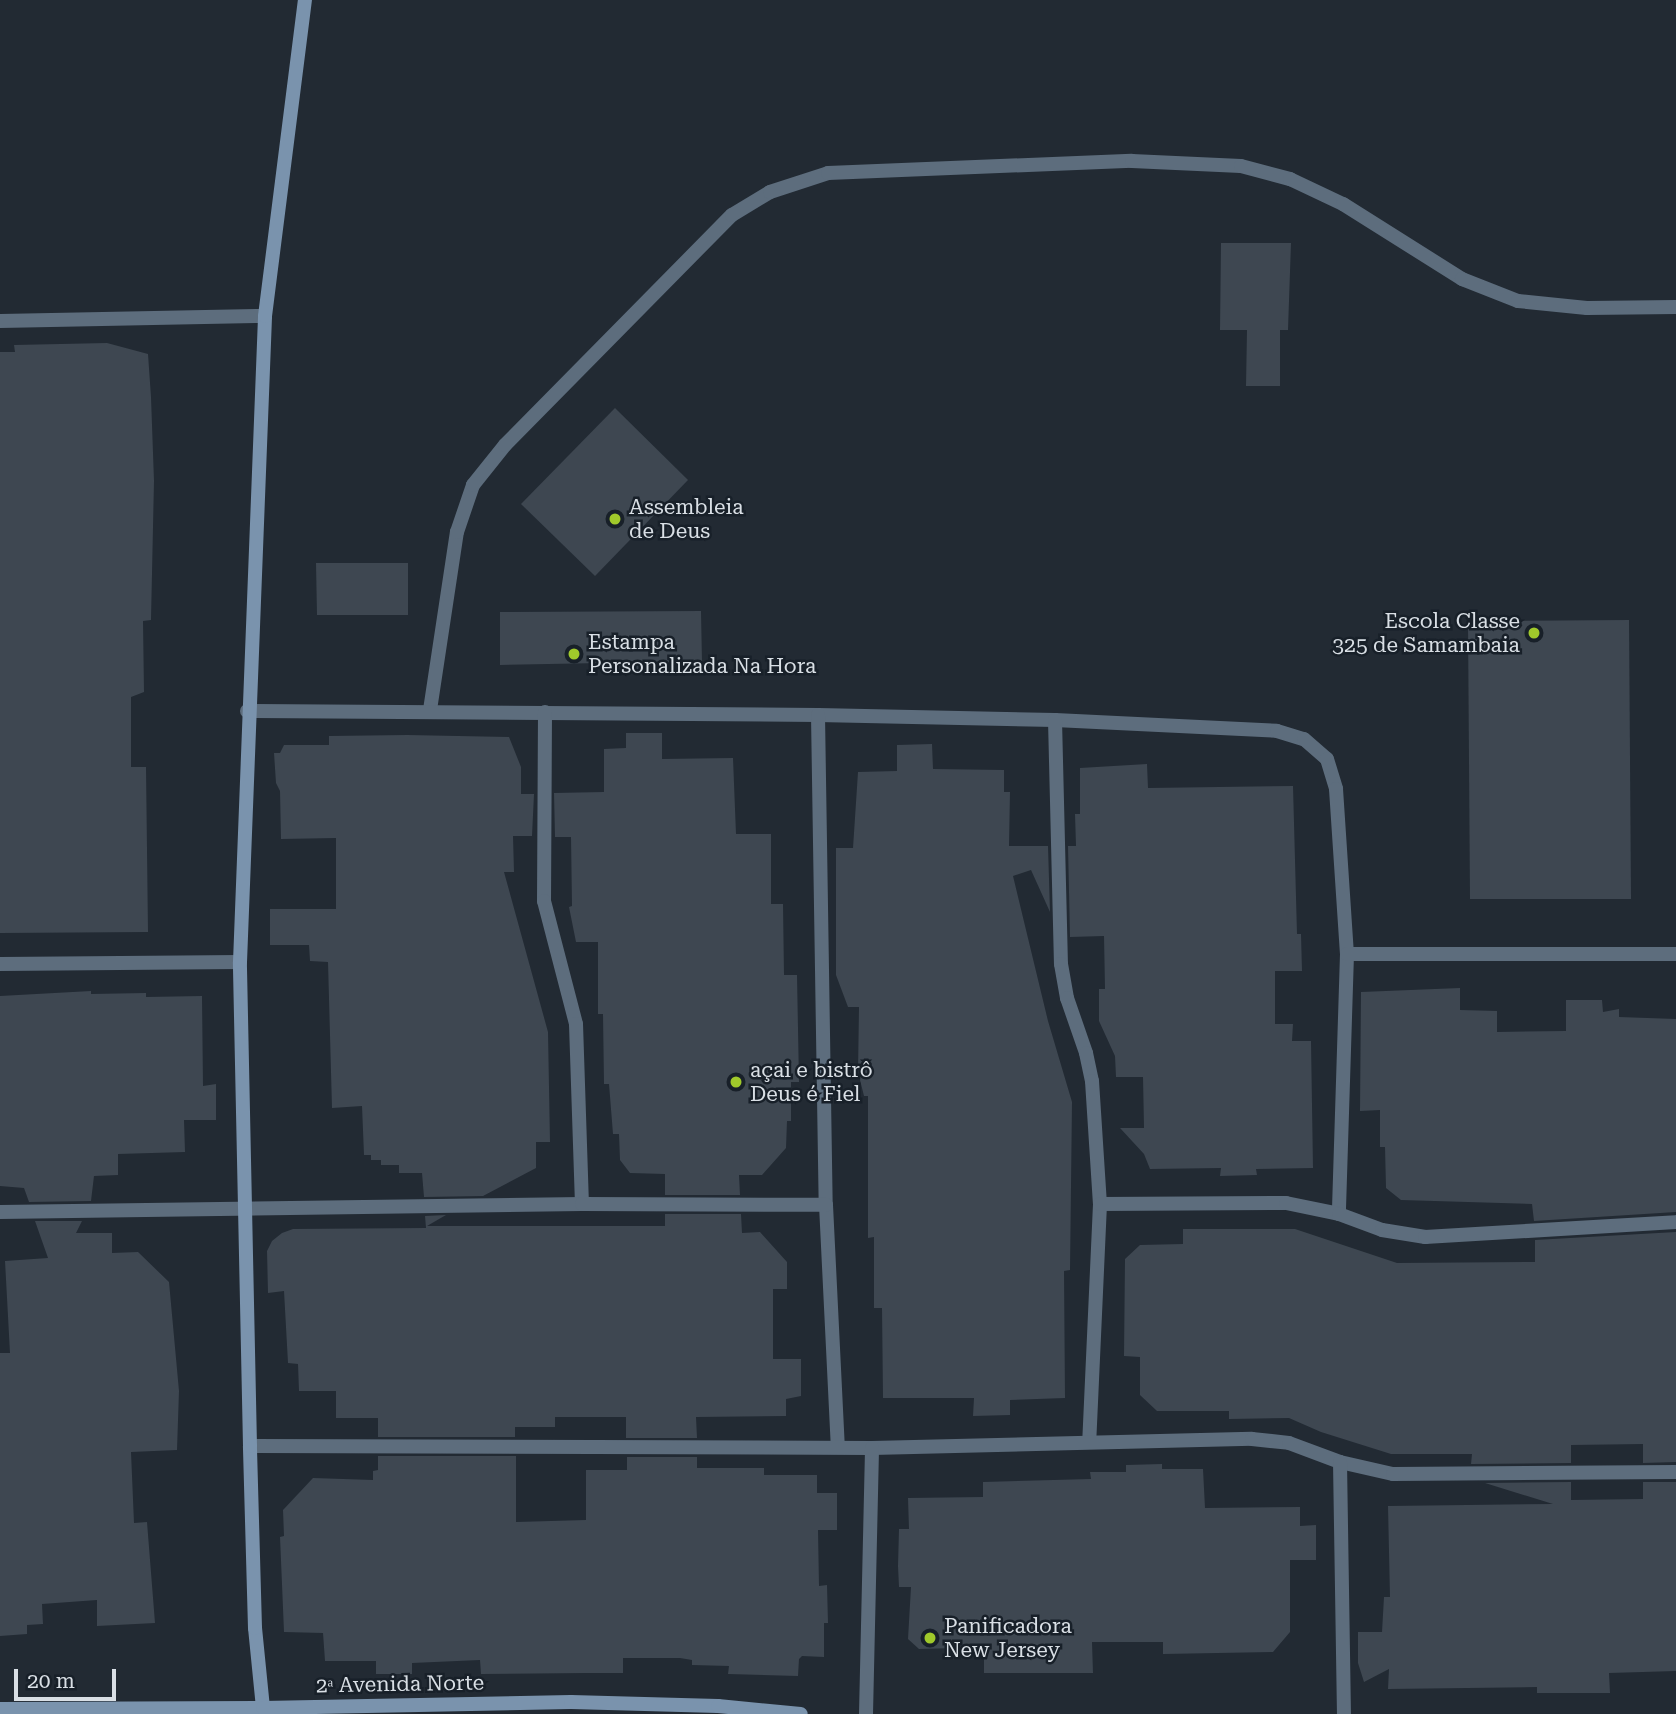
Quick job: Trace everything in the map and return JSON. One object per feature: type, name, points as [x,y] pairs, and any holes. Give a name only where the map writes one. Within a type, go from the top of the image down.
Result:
[{"type":"street","points":[[263,1708],[255,1628],[240,962],[247,711],[265,316],[305,0]]},
{"type":"street","points":[[430,710],[457,532],[473,485],[505,445],[732,215],[770,192],[828,173],[1119,161],[1241,166],[1290,179],[1343,204],[1462,279],[1518,301],[1587,308],[1676,307]]},
{"type":"street","points":[[0,321],[265,316]]},
{"type":"street","points":[[247,711],[430,710],[1055,720],[1277,731],[1304,738],[1327,759],[1336,789],[1347,954],[1339,1214]]},
{"type":"street","points":[[545,712],[544,901],[576,1024],[582,1204]]},
{"type":"street","points":[[818,715],[826,1205],[838,1447]]},
{"type":"street","points":[[1055,720],[1062,964],[1067,999],[1086,1053],[1092,1082],[1100,1204],[1088,1442]]},
{"type":"street","points":[[1347,954],[1676,954]]},
{"type":"street","points":[[0,964],[240,962]]},
{"type":"street","points":[[1100,1204],[1286,1203],[1339,1214],[1382,1230],[1424,1237],[1676,1222]]},
{"type":"street","points":[[0,1212],[244,1211],[582,1204],[826,1205]]},
{"type":"street","points":[[250,1446],[872,1448],[1252,1439],[1289,1443],[1340,1462],[1393,1474],[1441,1476],[1676,1472]]},
{"type":"street","points":[[866,1714],[872,1448]]},
{"type":"street","points":[[1340,1462],[1344,1714]]},
{"type":"street","name":"2ᵃ Avenida Norte","points":[[0,1709],[263,1708],[570,1702],[718,1706],[801,1714]]},
{"type":"building","points":[[1221,243],[1291,243],[1288,330],[1280,330],[1280,386],[1246,386],[1247,330],[1220,330]]},
{"type":"building","points":[[107,343],[148,354],[151,397],[154,481],[151,620],[143,621],[144,692],[131,697],[131,767],[146,767],[148,932],[0,933],[0,352],[15,352],[14,345]]},
{"type":"building","points":[[615,408],[688,480],[595,576],[521,504]]},
{"type":"building","points":[[316,563],[408,563],[408,615],[317,615]]},
{"type":"building","points":[[701,611],[702,662],[652,663],[652,669],[602,671],[602,663],[500,665],[500,612]]},
{"type":"building","points":[[1629,620],[1631,899],[1470,899],[1468,621]]},
{"type":"building","points":[[626,733],[662,733],[662,759],[733,758],[736,834],[771,834],[771,904],[783,904],[784,975],[797,975],[799,1082],[791,1082],[791,1121],[787,1121],[786,1148],[762,1175],[739,1175],[740,1195],[665,1195],[665,1174],[630,1173],[620,1160],[619,1134],[613,1134],[609,1084],[604,1084],[603,1014],[598,1014],[598,942],[576,942],[569,907],[572,906],[571,837],[555,837],[554,793],[604,792],[604,749],[626,748]]},
{"type":"building","points":[[329,736],[509,737],[521,767],[521,794],[534,794],[532,836],[513,836],[514,872],[504,872],[548,1032],[550,1142],[536,1142],[536,1168],[483,1196],[424,1197],[422,1173],[399,1173],[399,1165],[381,1165],[381,1160],[371,1160],[371,1155],[364,1155],[362,1106],[332,1108],[328,962],[310,961],[309,945],[270,945],[270,909],[336,909],[336,838],[281,839],[280,791],[276,783],[274,753],[280,753],[284,745],[329,745]]},
{"type":"building","points":[[932,744],[933,769],[1004,770],[1004,792],[1010,792],[1009,846],[1048,846],[1050,912],[1031,870],[1013,876],[1048,1021],[1072,1102],[1070,1270],[1064,1271],[1065,1398],[1010,1400],[1010,1415],[973,1416],[974,1398],[883,1398],[882,1308],[874,1308],[874,1237],[868,1238],[868,1096],[864,1096],[858,1072],[859,1007],[848,1007],[836,975],[836,848],[853,848],[858,772],[897,771],[897,745]]},
{"type":"building","points":[[1147,764],[1148,788],[1293,786],[1297,934],[1301,934],[1302,971],[1275,971],[1275,1024],[1293,1024],[1292,1041],[1311,1041],[1313,1168],[1256,1169],[1257,1175],[1220,1176],[1221,1168],[1150,1169],[1144,1154],[1120,1128],[1144,1128],[1143,1077],[1116,1077],[1115,1056],[1099,1021],[1099,989],[1105,989],[1104,936],[1070,937],[1068,846],[1076,846],[1075,814],[1080,814],[1080,768]]},
{"type":"building","points":[[1460,988],[1460,1010],[1497,1011],[1497,1032],[1566,1031],[1566,1000],[1602,1000],[1603,1012],[1619,1009],[1619,1017],[1676,1019],[1676,1212],[1534,1221],[1532,1204],[1401,1200],[1386,1188],[1385,1147],[1380,1147],[1380,1110],[1360,1111],[1361,992]]},
{"type":"building","points":[[91,991],[91,994],[146,993],[146,997],[202,996],[203,1086],[216,1084],[216,1120],[184,1120],[185,1152],[118,1154],[118,1175],[94,1176],[91,1201],[29,1202],[24,1188],[0,1186],[0,996]]},
{"type":"building","points":[[665,1214],[741,1214],[742,1233],[760,1232],[787,1262],[787,1289],[773,1289],[773,1359],[801,1359],[801,1396],[786,1399],[786,1416],[696,1417],[697,1438],[626,1438],[626,1417],[555,1417],[555,1427],[515,1427],[515,1437],[378,1437],[378,1418],[336,1418],[336,1391],[299,1391],[298,1364],[288,1363],[284,1291],[268,1293],[267,1251],[272,1241],[282,1233],[293,1229],[426,1228],[425,1216],[446,1215],[427,1226],[665,1226]]},
{"type":"building","points":[[35,1221],[82,1221],[76,1233],[112,1233],[112,1253],[138,1252],[169,1282],[179,1391],[177,1450],[131,1452],[134,1523],[147,1522],[155,1623],[97,1626],[97,1600],[42,1604],[43,1624],[27,1625],[27,1634],[0,1636],[0,1353],[10,1353],[5,1261],[48,1258]]},
{"type":"building","points":[[1183,1229],[1295,1229],[1397,1263],[1535,1262],[1535,1240],[1676,1232],[1676,1462],[1643,1463],[1643,1444],[1571,1445],[1571,1463],[1471,1464],[1472,1454],[1391,1454],[1321,1432],[1289,1418],[1229,1419],[1229,1411],[1157,1411],[1140,1395],[1140,1357],[1124,1356],[1125,1259],[1140,1245],[1183,1244]]},
{"type":"building","points":[[378,1456],[516,1456],[516,1522],[586,1520],[586,1470],[627,1470],[627,1457],[697,1457],[697,1468],[764,1468],[764,1475],[817,1475],[817,1493],[837,1493],[837,1530],[818,1530],[819,1586],[827,1585],[828,1623],[824,1623],[824,1657],[802,1656],[799,1659],[798,1676],[728,1674],[729,1666],[692,1665],[692,1660],[680,1658],[623,1658],[623,1673],[481,1674],[480,1660],[412,1663],[412,1674],[376,1674],[376,1661],[325,1661],[323,1633],[284,1632],[280,1537],[284,1536],[283,1510],[313,1478],[373,1480],[373,1471],[378,1470]]},
{"type":"building","points":[[1162,1464],[1162,1469],[1203,1469],[1205,1508],[1300,1507],[1300,1526],[1316,1525],[1316,1560],[1290,1560],[1290,1632],[1273,1652],[1163,1654],[1163,1642],[1092,1642],[1093,1673],[984,1673],[984,1655],[957,1655],[956,1648],[919,1649],[908,1639],[911,1587],[899,1587],[898,1566],[899,1529],[909,1529],[908,1498],[983,1497],[983,1482],[1091,1479],[1090,1472],[1126,1472],[1126,1465]]},
{"type":"building","points":[[1571,1482],[1571,1500],[1643,1499],[1643,1482],[1676,1482],[1676,1671],[1609,1673],[1610,1693],[1537,1693],[1537,1687],[1388,1689],[1389,1669],[1364,1682],[1358,1663],[1358,1632],[1382,1632],[1384,1597],[1390,1597],[1388,1506],[1553,1504],[1485,1483]]},
{"type":"place","name":"Assembleia de Deus","points":[[615,519]]},
{"type":"place","name":"Escola Classe 325 de Samambaia","points":[[1534,633]]},
{"type":"place","name":"Estampa Personalizada Na Hora","points":[[574,654]]},
{"type":"place","name":"açai e bistrô Deus é Fiel","points":[[736,1082]]},
{"type":"place","name":"Panificadora New Jersey","points":[[930,1638]]}]
